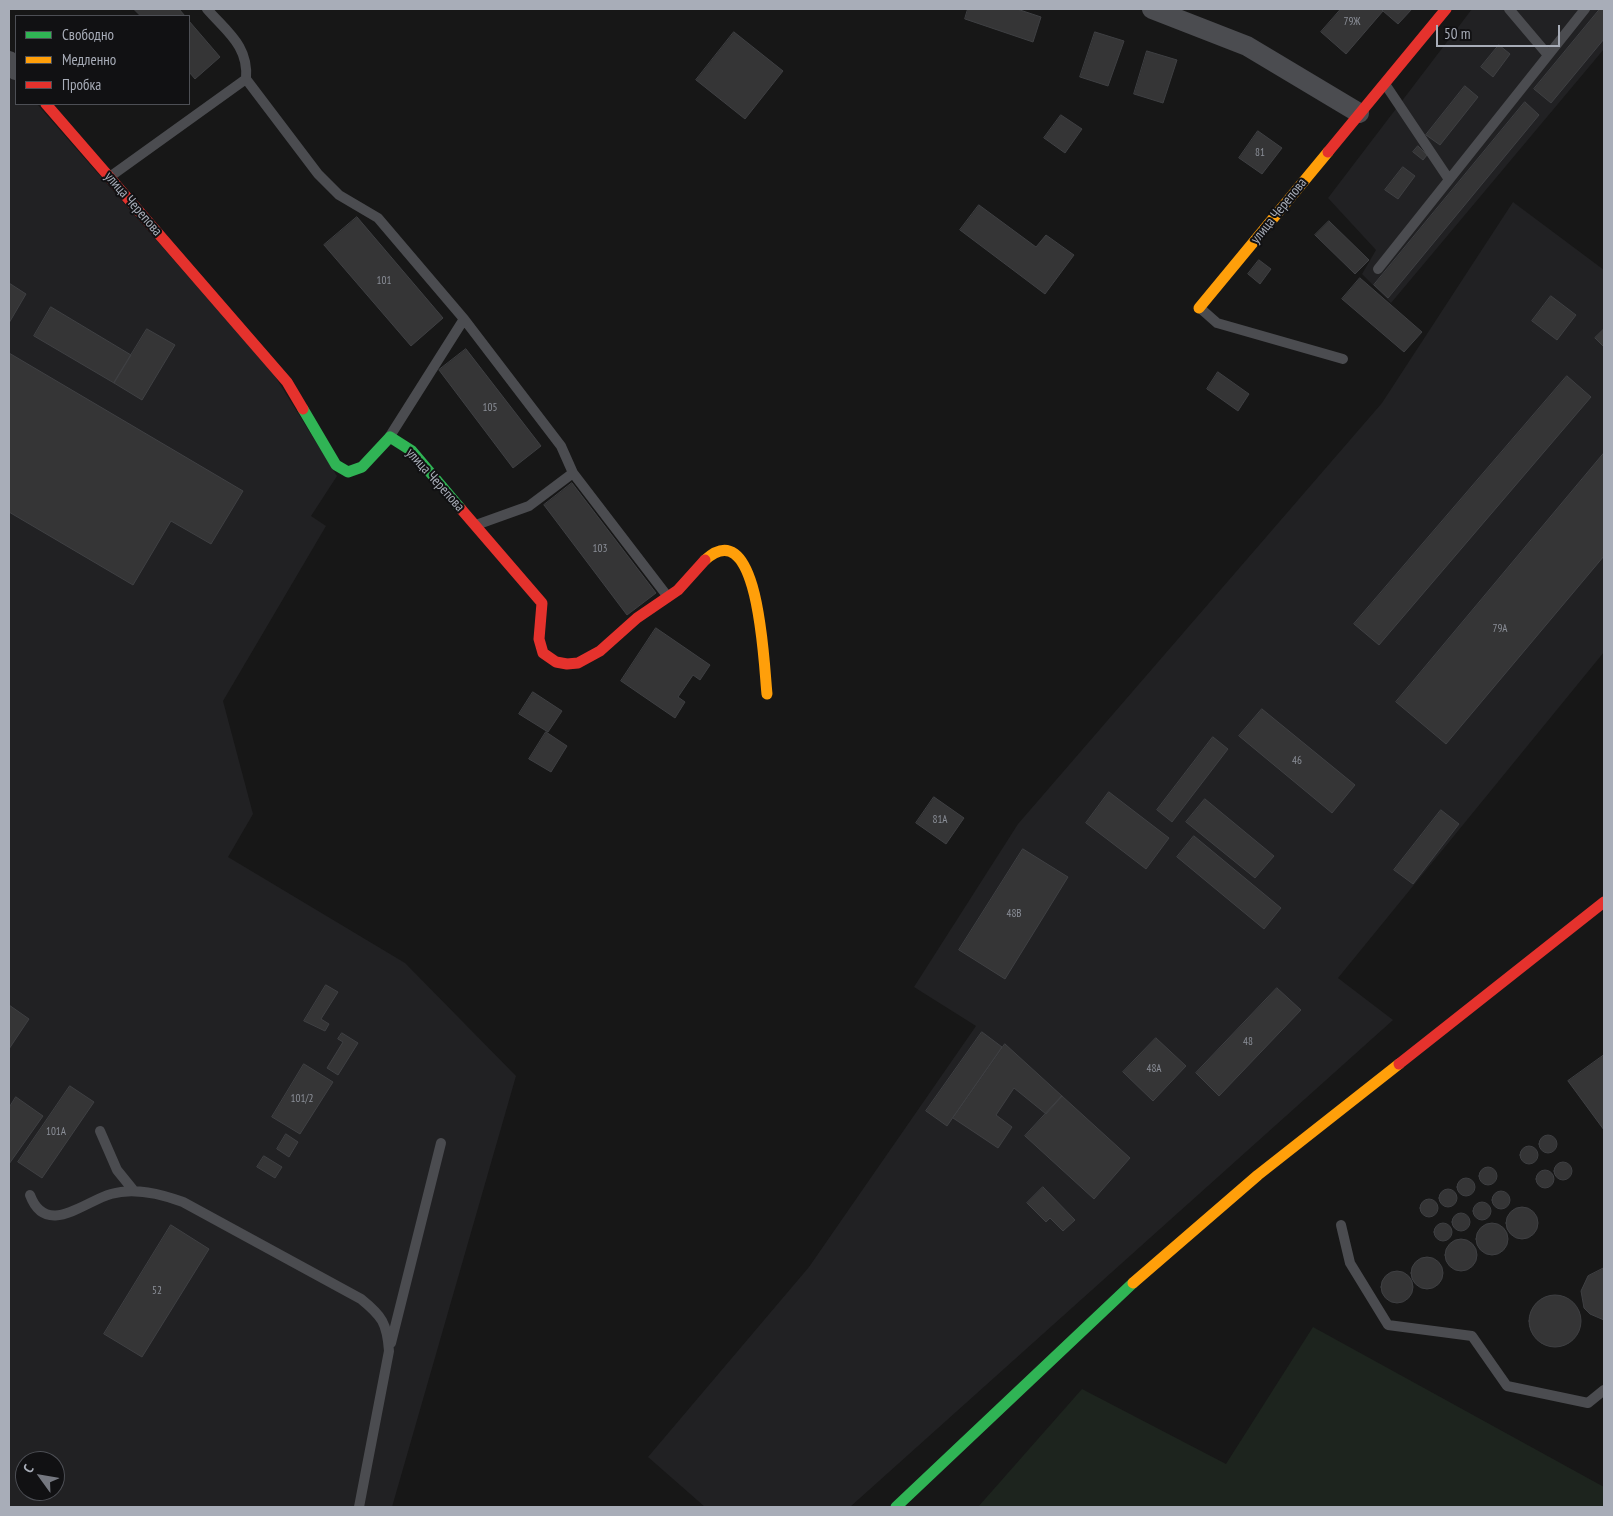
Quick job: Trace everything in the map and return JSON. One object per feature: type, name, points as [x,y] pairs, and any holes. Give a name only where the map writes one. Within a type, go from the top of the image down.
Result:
[{"type":"street","points":[[1152,9],[1247,46],[1359,114]]},
{"type":"street","name":"улица Черепова","points":[[1199,308],[1446,9]]},
{"type":"street","name":"улица Черепова","points":[[47,105],[287,382],[336,465],[348,472],[362,467],[390,437],[412,451],[542,602],[543,614],[538,636],[542,651],[551,660],[566,666],[580,664],[593,656],[636,618],[668,598],[709,556],[720,551],[733,553],[742,560],[748,572],[756,600],[767,694]]},
{"type":"street","points":[[896,1507],[1106,1306],[1258,1176],[1501,986],[1604,902]]},
{"type":"lane","points":[[207,9],[243,51],[247,65],[246,79],[318,174],[339,194],[378,218],[464,319],[561,446],[573,473],[668,598]]},
{"type":"lane","points":[[1509,9],[1548,55]]},
{"type":"lane","points":[[1378,269],[1448,178],[1585,9]]},
{"type":"lane","points":[[110,177],[246,79]]},
{"type":"lane","points":[[1385,83],[1448,178]]},
{"type":"lane","points":[[1199,308],[1217,323],[1343,359]]},
{"type":"lane","points":[[390,437],[464,319]]},
{"type":"lane","points":[[475,525],[529,506],[573,473]]},
{"type":"lane","points":[[100,1131],[117,1170],[134,1191]]},
{"type":"lane","points":[[359,1507],[389,1351],[441,1143]]},
{"type":"lane","points":[[30,1195],[38,1209],[56,1217],[70,1214],[112,1193],[134,1191],[162,1194],[183,1202],[360,1300],[377,1312],[387,1328],[389,1351]]},
{"type":"lane","points":[[1341,1225],[1350,1263],[1388,1325],[1472,1336],[1507,1386],[1588,1403],[1604,1390]]},
{"type":"shaded area","points":[[1472,9],[1604,9],[1604,49],[1391,303],[1362,274],[1376,250],[1328,198]]},
{"type":"shaded area","points":[[9,72],[15,79],[15,105],[38,105],[273,373],[337,476],[311,516],[326,526],[223,701],[253,814],[228,857],[405,963],[516,1076],[392,1507],[9,1507]]},
{"type":"shaded area","points":[[1513,202],[1604,270],[1604,652],[1338,978],[1393,1020],[850,1507],[705,1507],[648,1457],[809,1267],[976,1026],[914,987],[1018,824],[1382,403]]},
{"type":"shaded area","points":[[1313,1327],[1604,1487],[1604,1507],[978,1507],[1082,1389],[1226,1464]]},
{"type":"building","points":[[134,9],[179,9],[184,15],[140,15]]},
{"type":"building","points":[[968,9],[1017,9],[1041,17],[1033,42],[965,19]]},
{"type":"building","points":[[1341,9],[1381,9],[1383,11],[1346,54],[1321,32]]},
{"type":"building","points":[[1385,9],[1412,9],[1398,24],[1383,11]]},
{"type":"building","points":[[1600,9],[1604,9],[1604,39],[1551,103],[1534,89]]},
{"type":"building","points":[[190,22],[220,57],[195,79],[190,73]]},
{"type":"building","points":[[734,32],[783,71],[745,119],[696,80]]},
{"type":"building","points":[[1095,32],[1124,41],[1108,86],[1080,77]]},
{"type":"building","points":[[1499,45],[1510,54],[1493,77],[1481,67]]},
{"type":"building","points":[[1147,51],[1177,60],[1163,103],[1134,94]]},
{"type":"building","points":[[1465,86],[1478,97],[1440,145],[1426,135]]},
{"type":"building","points":[[1525,102],[1539,115],[1388,298],[1374,285]]},
{"type":"building","points":[[1061,115],[1082,129],[1065,153],[1044,138]]},
{"type":"building","points":[[1258,131],[1282,148],[1262,174],[1239,158]]},
{"type":"building","points":[[1418,146],[1427,155],[1423,160],[1413,152]]},
{"type":"building","points":[[1403,167],[1415,176],[1398,199],[1385,190]]},
{"type":"building","points":[[979,205],[1036,247],[1046,235],[1074,255],[1045,294],[960,230]]},
{"type":"building","points":[[357,217],[443,318],[411,346],[324,245]]},
{"type":"building","points":[[1329,221],[1369,260],[1355,274],[1315,235]]},
{"type":"building","points":[[1259,260],[1271,269],[1260,284],[1248,274]]},
{"type":"building","points":[[1360,278],[1422,332],[1404,352],[1342,299]]},
{"type":"building","points":[[9,283],[26,294],[9,323]]},
{"type":"building","points":[[1551,296],[1576,315],[1557,340],[1532,321]]},
{"type":"building","points":[[51,307],[131,355],[114,383],[34,336]]},
{"type":"building","points":[[147,329],[175,345],[142,400],[114,383]]},
{"type":"building","points":[[1604,329],[1604,347],[1595,338]]},
{"type":"building","points":[[466,349],[541,446],[513,468],[439,370]]},
{"type":"building","points":[[9,353],[243,491],[211,544],[171,521],[133,585],[9,512]]},
{"type":"building","points":[[1218,372],[1249,394],[1238,411],[1207,389]]},
{"type":"building","points":[[1567,376],[1591,397],[1379,645],[1354,624]]},
{"type":"building","points":[[1604,453],[1604,556],[1446,744],[1396,702]]},
{"type":"building","points":[[572,483],[656,593],[627,615],[544,505]]},
{"type":"building","points":[[656,628],[710,665],[700,680],[693,675],[678,697],[685,702],[675,718],[621,681]]},
{"type":"building","points":[[533,692],[562,711],[548,732],[519,714]]},
{"type":"building","points":[[1262,709],[1355,785],[1332,813],[1239,736]]},
{"type":"building","points":[[546,732],[567,746],[551,772],[529,759]]},
{"type":"building","points":[[1213,737],[1228,749],[1172,822],[1157,810]]},
{"type":"building","points":[[1109,792],[1169,838],[1146,869],[1086,823]]},
{"type":"building","points":[[934,797],[964,818],[946,844],[916,823]]},
{"type":"building","points":[[1205,799],[1274,856],[1255,878],[1186,822]]},
{"type":"building","points":[[1441,810],[1459,824],[1413,884],[1394,870]]},
{"type":"building","points":[[1194,836],[1281,908],[1264,929],[1177,857]]},
{"type":"building","points":[[1023,849],[1068,877],[1005,979],[959,950]]},
{"type":"building","points":[[326,985],[338,992],[321,1019],[329,1024],[325,1031],[304,1021]]},
{"type":"building","points":[[1277,988],[1301,1010],[1219,1096],[1196,1073]]},
{"type":"building","points":[[9,1005],[29,1019],[9,1049]]},
{"type":"building","points":[[982,1032],[1002,1047],[947,1126],[926,1111]]},
{"type":"building","points":[[342,1033],[358,1043],[338,1075],[327,1068],[343,1042],[338,1039]]},
{"type":"building","points":[[1156,1038],[1186,1066],[1153,1101],[1123,1072]]},
{"type":"building","points":[[1005,1044],[1062,1096],[1046,1114],[1014,1088],[996,1115],[1012,1127],[998,1148],[953,1118]]},
{"type":"building","points":[[1604,1055],[1604,1130],[1568,1081]]},
{"type":"building","points":[[304,1064],[333,1082],[300,1134],[272,1117]]},
{"type":"building","points":[[70,1086],[94,1102],[42,1178],[18,1162]]},
{"type":"building","points":[[1062,1096],[1130,1158],[1094,1199],[1025,1136]]},
{"type":"building","points":[[16,1097],[43,1116],[9,1164],[9,1108]]},
{"type":"building","points":[[286,1134],[298,1142],[289,1157],[277,1149]]},
{"type":"building","points":[[1544,1135],[1552,1135],[1557,1140],[1555,1151],[1544,1153],[1539,1148],[1539,1140]]},
{"type":"building","points":[[1525,1146],[1533,1146],[1538,1151],[1536,1162],[1525,1164],[1520,1159],[1520,1151]]},
{"type":"building","points":[[264,1156],[282,1167],[275,1178],[257,1167]]},
{"type":"building","points":[[1559,1162],[1567,1162],[1572,1167],[1570,1178],[1559,1180],[1554,1175],[1554,1167]]},
{"type":"building","points":[[1484,1167],[1492,1167],[1497,1172],[1495,1183],[1484,1185],[1479,1180],[1479,1172]]},
{"type":"building","points":[[1541,1170],[1549,1170],[1554,1175],[1552,1186],[1541,1188],[1536,1183],[1536,1175]]},
{"type":"building","points":[[1462,1178],[1470,1178],[1475,1183],[1473,1194],[1462,1196],[1457,1191],[1457,1183]]},
{"type":"building","points":[[1043,1187],[1075,1220],[1063,1231],[1050,1218],[1046,1222],[1027,1203]]},
{"type":"building","points":[[1444,1189],[1452,1189],[1457,1194],[1455,1205],[1444,1207],[1439,1202],[1439,1194]]},
{"type":"building","points":[[1497,1191],[1505,1191],[1510,1196],[1508,1207],[1497,1209],[1492,1204],[1492,1196]]},
{"type":"building","points":[[1425,1199],[1433,1199],[1438,1204],[1436,1215],[1425,1217],[1420,1212],[1420,1204]]},
{"type":"building","points":[[1478,1202],[1486,1202],[1491,1207],[1489,1218],[1478,1220],[1473,1215],[1473,1207]]},
{"type":"building","points":[[1522,1207],[1528,1208],[1533,1212],[1537,1217],[1537,1229],[1533,1234],[1528,1238],[1522,1239],[1516,1238],[1511,1234],[1507,1229],[1506,1223],[1507,1217],[1511,1212],[1516,1208]]},
{"type":"building","points":[[1457,1213],[1465,1213],[1470,1218],[1468,1229],[1457,1231],[1452,1226],[1452,1218]]},
{"type":"building","points":[[1439,1223],[1447,1223],[1452,1228],[1450,1239],[1439,1241],[1434,1236],[1434,1228]]},
{"type":"building","points":[[1492,1223],[1498,1224],[1503,1228],[1507,1233],[1507,1245],[1503,1250],[1498,1254],[1492,1255],[1486,1254],[1481,1250],[1477,1245],[1476,1239],[1477,1233],[1481,1228],[1486,1224]]},
{"type":"building","points":[[171,1225],[209,1249],[142,1357],[104,1334]]},
{"type":"building","points":[[1461,1239],[1467,1240],[1472,1244],[1476,1249],[1476,1261],[1472,1266],[1467,1270],[1461,1271],[1455,1270],[1450,1266],[1446,1261],[1445,1255],[1446,1249],[1450,1244],[1455,1240]]},
{"type":"building","points":[[1427,1257],[1433,1258],[1438,1262],[1442,1267],[1442,1279],[1438,1284],[1433,1288],[1427,1289],[1421,1288],[1416,1284],[1412,1279],[1411,1273],[1412,1267],[1416,1262],[1421,1258]]},
{"type":"building","points":[[1604,1268],[1604,1320],[1590,1314],[1584,1308],[1581,1291],[1588,1276]]},
{"type":"building","points":[[1397,1271],[1403,1272],[1408,1276],[1412,1281],[1412,1293],[1408,1298],[1403,1302],[1397,1303],[1391,1302],[1386,1298],[1382,1293],[1381,1287],[1382,1281],[1386,1276],[1391,1272]]},
{"type":"building","points":[[1550,1295],[1560,1295],[1574,1302],[1581,1316],[1581,1326],[1574,1340],[1560,1347],[1550,1347],[1540,1343],[1533,1336],[1529,1326],[1529,1316],[1533,1306],[1540,1299]]},
{"type":"traffic: fast","points":[[303,409],[336,465],[348,472],[362,467],[390,437],[412,451],[461,509]]},
{"type":"traffic: fast","points":[[896,1507],[1133,1283]]},
{"type":"traffic: slow","points":[[1199,308],[1328,152]]},
{"type":"traffic: slow","points":[[705,560],[723,550],[737,556],[748,574],[756,599],[761,627],[767,694]]},
{"type":"traffic: slow","points":[[1133,1283],[1258,1175],[1399,1064]]},
{"type":"traffic: jam","points":[[1328,152],[1446,9]]},
{"type":"traffic: jam","points":[[47,105],[287,382],[303,409]]},
{"type":"traffic: jam","points":[[461,509],[542,603],[539,639],[543,653],[556,662],[578,663],[600,651],[637,618],[678,590],[705,560]]},
{"type":"traffic: jam","points":[[1399,1064],[1604,902]]}]
